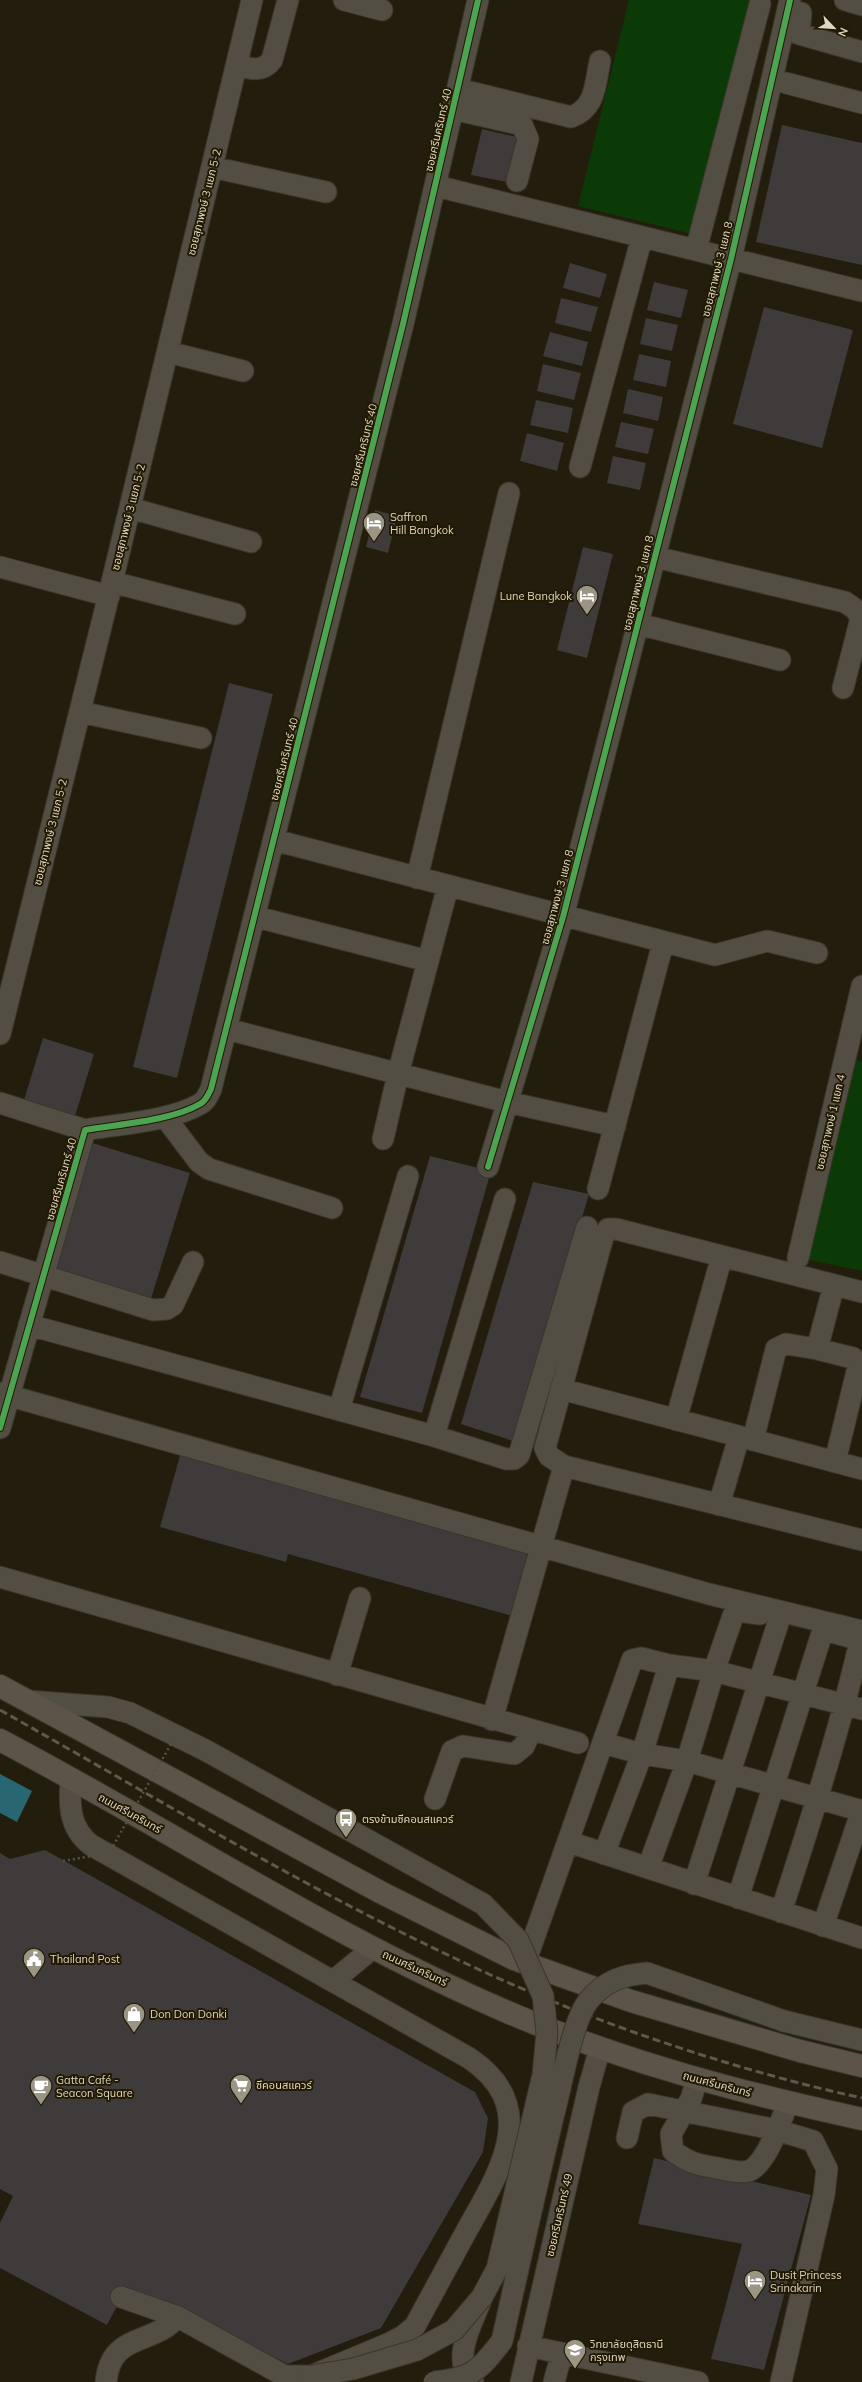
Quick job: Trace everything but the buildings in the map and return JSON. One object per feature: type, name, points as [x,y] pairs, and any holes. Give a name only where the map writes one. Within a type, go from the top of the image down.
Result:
[{"type":"main road","points":[[0,1686],[382,1893],[525,1963],[631,2001],[800,2051],[862,2066]]},
{"type":"main road","name":"ถนนศรีนครินทร์","points":[[0,1740],[373,1948],[511,2014],[600,2048],[698,2079],[788,2103],[862,2119]]},
{"type":"street","name":"ซอยสุภาพงษ์ 3 แยก 5-2","points":[[0,1034],[6,981],[80,712],[111,589],[252,0]]},
{"type":"street","points":[[237,65],[258,70],[268,65],[272,60],[288,0]]},
{"type":"street","points":[[344,0],[382,10]]},
{"type":"street","name":"ซอยศรีนครินทร์ 40","points":[[0,1428],[5,1394],[30,1325],[85,1130],[165,1117],[200,1104],[206,1099],[210,1089],[256,917],[404,324],[478,0]]},
{"type":"street","points":[[845,0],[862,4]]},
{"type":"street","points":[[696,250],[760,4]]},
{"type":"street","points":[[797,6],[799,34],[862,52]]},
{"type":"street","name":"ซอยสุภาพงษ์ 3 แยก 8","points":[[488,1167],[563,917],[797,6]]},
{"type":"street","points":[[455,99],[570,117],[582,113],[591,100],[600,61]]},
{"type":"street","points":[[786,83],[862,103]]},
{"type":"street","points":[[455,99],[522,125],[528,139],[517,180]]},
{"type":"street","points":[[212,167],[326,192]]},
{"type":"street","points":[[436,186],[862,291]]},
{"type":"street","points":[[580,467],[642,237]]},
{"type":"street","points":[[168,352],[243,371]]},
{"type":"street","points":[[416,878],[509,493]]},
{"type":"street","points":[[130,508],[251,542]]},
{"type":"street","points":[[655,557],[845,602],[855,609],[861,618],[843,688]]},
{"type":"street","points":[[0,566],[235,614]]},
{"type":"street","points":[[638,624],[780,660]]},
{"type":"street","points":[[80,712],[201,738]]},
{"type":"street","points":[[274,840],[563,917],[714,955],[767,941],[817,953]]},
{"type":"street","points":[[383,1139],[398,1074],[448,886]]},
{"type":"street","points":[[256,917],[428,961]]},
{"type":"street","points":[[598,1189],[664,943]]},
{"type":"street","name":"ซอยสุภาพงษ์ 1 แยก 4","points":[[798,1258],[862,986]]},
{"type":"street","points":[[227,1029],[508,1102],[615,1126]]},
{"type":"street","points":[[0,1103],[85,1130]]},
{"type":"street","points":[[165,1117],[199,1162],[209,1168],[332,1208]]},
{"type":"street","points":[[339,1410],[408,1176]]},
{"type":"street","points":[[434,1436],[505,1199]]},
{"type":"street","points":[[30,1325],[434,1436],[506,1459],[514,1459],[519,1455],[587,1227]]},
{"type":"street","points":[[862,1292],[616,1229],[607,1230],[561,1389],[545,1451],[549,1456],[564,1466],[862,1540]]},
{"type":"street","points":[[676,1420],[722,1256]]},
{"type":"street","points":[[0,1262],[153,1310],[167,1309],[177,1299],[193,1262]]},
{"type":"street","points":[[817,1349],[834,1284]]},
{"type":"street","points":[[719,1504],[746,1438],[778,1347],[789,1344],[817,1349],[850,1357],[859,1363],[835,1462]]},
{"type":"street","points":[[561,1389],[862,1469]]},
{"type":"street","points":[[5,1394],[709,1594],[862,1631]]},
{"type":"street","points":[[492,1720],[540,1546],[564,1466]]},
{"type":"street","points":[[0,1577],[492,1720],[578,1743]]},
{"type":"street","points":[[336,1675],[360,1598]]},
{"type":"street","points":[[648,1868],[687,1761],[714,1671],[733,1616],[737,1610],[853,1638],[858,1641],[854,1707],[818,1798],[782,1912]]},
{"type":"street","points":[[694,1884],[728,1772],[760,1683],[780,1620]]},
{"type":"street","points":[[738,1898],[775,1786],[823,1630]]},
{"type":"street","points":[[525,1963],[632,1660],[642,1658],[669,1665],[714,1671],[854,1707]]},
{"type":"street","points":[[604,1854],[642,1754],[669,1665]]},
{"type":"street","points":[[28,1701],[108,1707],[130,1713],[205,1750],[483,1904],[518,1940],[543,1996],[548,2033],[543,2075],[497,2269],[482,2297],[462,2356],[463,2368],[473,2382]]},
{"type":"street","points":[[435,1799],[452,1751],[455,1748],[463,1746],[514,1754],[524,1746],[531,1731]]},
{"type":"street","points":[[603,1743],[642,1754],[687,1761],[862,1811],[823,1926]]},
{"type":"street","points":[[71,1780],[69,1802],[72,1818],[82,1837],[91,1845],[441,2041],[483,2067],[498,2086],[503,2096],[510,2120],[510,2134],[507,2148],[494,2183],[415,2326],[403,2336],[390,2343],[311,2376]]},
{"type":"street","points":[[569,1842],[862,1938]]},
{"type":"street","points":[[332,1981],[373,1948]]},
{"type":"street","points":[[434,2382],[460,2379],[484,2365],[502,2341],[562,2080],[580,2017],[589,2000],[614,1979],[625,1975],[647,1973],[784,2021],[862,2040]]},
{"type":"street","name":"ซอยศรีนครินทร์ 49","points":[[518,2379],[528,2346],[589,2087],[600,2048]]},
{"type":"street","points":[[698,2079],[691,2099],[671,2134],[673,2150],[688,2162],[742,2172],[751,2170],[762,2158],[778,2130],[788,2103]]},
{"type":"street","points":[[627,2138],[633,2112],[648,2104],[778,2130],[813,2141],[827,2169],[824,2195],[781,2382]]},
{"type":"street","points":[[121,2298],[178,2317],[285,2376],[311,2376],[353,2369],[417,2350],[454,2330],[482,2297]]},
{"type":"street","points":[[106,2382],[107,2373],[116,2354],[131,2341],[164,2329],[178,2317]]},
{"type":"street","points":[[528,2346],[693,2381]]},
{"type":"street","points":[[554,2382],[562,2353]]},
{"type":"path","points":[[64,1860],[109,1853],[171,1744]]},
{"type":"green space","points":[[629,0],[768,0],[709,238],[578,206]]},
{"type":"green space","points":[[853,1060],[862,1062],[862,1271],[805,1259]]},
{"type":"water","points":[[0,1774],[32,1791],[17,1822],[0,1813]]},
{"type":"railway","points":[[0,1710],[334,1898],[448,1955],[496,1977],[598,2019],[704,2056],[757,2072],[862,2098]]},
{"type":"cycle path","points":[[0,1428],[85,1130],[160,1118],[188,1110],[202,1103],[207,1098],[211,1089],[403,324],[478,0]]},
{"type":"cycle path","points":[[488,1167],[563,917],[731,259],[790,0]]},
{"type":"place","name":"Saffron Hill Bangkok","points":[[374,542]]},
{"type":"place","name":"Lune Bangkok","points":[[587,616]]},
{"type":"place","name":"ตรงข้ามซีคอนสแควร์","points":[[346,1838]]},
{"type":"place","name":"Thailand Post","points":[[34,1978]]},
{"type":"place","name":"Don Don Donki","points":[[134,2034]]},
{"type":"place","name":"ซีคอนสแควร์","points":[[241,2104]]},
{"type":"place","name":"Gatta Café - Seacon Square","points":[[41,2106]]},
{"type":"place","name":"Dusit Princess Srinakarin","points":[[755,2300]]},
{"type":"place","name":"วิทยาลัยดุสิตธานี กรุงเทพ","points":[[575,2370]]}]
